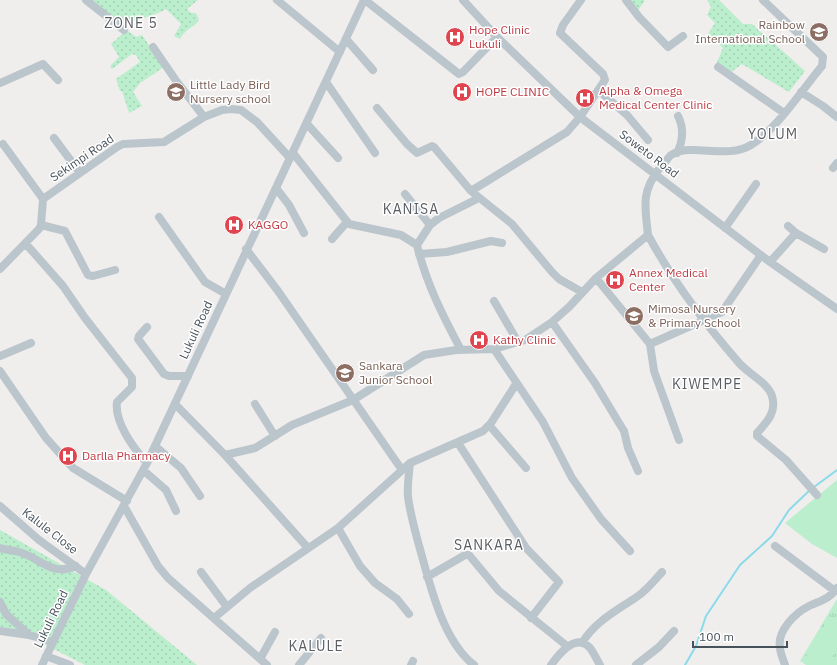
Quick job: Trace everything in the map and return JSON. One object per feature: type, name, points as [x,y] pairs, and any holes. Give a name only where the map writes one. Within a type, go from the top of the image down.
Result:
[{"type":"street","points":[[86,0],[124,30]]},
{"type":"street","points":[[277,0],[340,52]]},
{"type":"street","points":[[364,0],[458,74],[463,72],[497,37]]},
{"type":"street","name":"Lukuli Road","points":[[42,665],[86,574],[126,503],[155,446],[364,0]]},
{"type":"street","name":"Soweto Road","points":[[463,0],[497,37],[580,117],[770,262],[837,309]]},
{"type":"street","points":[[471,191],[567,132],[580,117],[605,80],[603,74],[560,32],[581,0]]},
{"type":"street","points":[[626,0],[639,17],[668,47],[683,36]]},
{"type":"street","points":[[762,0],[824,60],[822,66],[767,133],[750,145],[736,151],[684,150],[671,156],[655,174],[646,190],[644,201],[648,235],[679,288],[740,364],[772,394],[773,412],[770,418],[757,433],[757,436],[786,460],[817,495]]},
{"type":"street","points":[[346,39],[374,70]]},
{"type":"street","points":[[153,47],[204,117]]},
{"type":"street","points":[[0,83],[43,64],[58,80]]},
{"type":"street","points":[[718,67],[784,113]]},
{"type":"street","points":[[326,82],[374,153]]},
{"type":"street","points":[[598,90],[627,114],[648,140]]},
{"type":"street","points":[[801,92],[823,106],[837,118]]},
{"type":"street","points":[[377,108],[407,144],[417,153],[432,146],[434,147],[471,191],[512,224],[544,265],[559,279],[582,292]]},
{"type":"street","name":"Sekimpi Road","points":[[43,199],[116,147],[123,144],[164,142],[204,117],[226,109],[241,110],[257,122],[292,155],[347,222]]},
{"type":"street","points":[[677,153],[681,146],[682,138],[682,123],[678,116]]},
{"type":"street","points":[[306,124],[338,158]]},
{"type":"street","points":[[54,138],[80,173]]},
{"type":"street","points":[[0,269],[26,244],[41,224],[43,199],[3,144]]},
{"type":"street","points":[[725,228],[756,184]]},
{"type":"street","points":[[276,188],[289,205],[304,233]]},
{"type":"street","points":[[405,194],[430,225]]},
{"type":"street","points":[[418,250],[430,225],[439,218],[479,198]]},
{"type":"street","points":[[159,217],[205,282],[226,294]]},
{"type":"street","points":[[332,238],[347,222],[401,235],[418,250],[438,305],[461,350]]},
{"type":"street","points":[[41,224],[65,231],[88,275],[93,276],[115,270]]},
{"type":"street","points":[[788,226],[796,233],[824,249]]},
{"type":"street","points":[[770,262],[796,233]]},
{"type":"street","points":[[225,455],[255,448],[295,424],[353,400],[424,356],[461,350],[494,349],[527,339],[552,322],[569,307],[596,278],[648,235]]},
{"type":"street","points":[[418,250],[448,252],[491,241],[502,243]]},
{"type":"street","points":[[26,244],[63,286],[85,318],[132,378],[132,387],[117,402],[117,409],[131,444],[145,466],[166,490],[176,510]]},
{"type":"street","points":[[246,249],[274,285],[402,470]]},
{"type":"street","points":[[650,344],[722,312],[761,255]]},
{"type":"street","points":[[596,278],[650,344],[654,372],[679,440]]},
{"type":"street","points":[[494,301],[518,342]]},
{"type":"street","points":[[552,322],[595,383],[619,422],[624,431],[628,448],[638,471]]},
{"type":"street","points":[[147,327],[138,336],[138,339],[164,374],[169,376],[188,376]]},
{"type":"street","points":[[0,356],[31,343]]},
{"type":"street","points":[[494,349],[548,430],[572,478],[601,519],[630,551]]},
{"type":"street","points":[[0,372],[46,438],[73,468],[126,503],[162,572],[266,665]]},
{"type":"street","points":[[0,389],[8,384]]},
{"type":"street","points":[[214,618],[250,588],[338,528],[410,463],[483,431],[489,426],[516,384]]},
{"type":"street","points":[[175,404],[225,455],[308,548]]},
{"type":"street","points":[[255,404],[275,436]]},
{"type":"street","points":[[489,426],[526,468]]},
{"type":"street","points":[[458,443],[526,548],[559,582],[531,618]]},
{"type":"street","points":[[155,446],[181,468],[200,496]]},
{"type":"street","points":[[410,463],[408,498],[428,577],[445,624],[456,644],[466,658],[474,665]]},
{"type":"street","name":"Kalule Close","points":[[0,506],[39,540],[86,574]]},
{"type":"street","points":[[338,528],[360,566],[375,583],[397,599],[409,614]]},
{"type":"street","points":[[775,546],[836,590],[828,598],[802,611],[782,632],[780,648],[785,665]]},
{"type":"street","points":[[0,548],[20,552],[54,569],[65,570],[76,566]]},
{"type":"street","points":[[428,577],[465,555],[469,555],[499,591],[567,646]]},
{"type":"street","points":[[201,572],[227,607]]},
{"type":"street","points":[[582,643],[586,636],[601,621],[620,607],[639,596],[662,572]]},
{"type":"street","points":[[0,602],[6,614],[29,635]]},
{"type":"street","points":[[0,631],[29,635],[53,642]]},
{"type":"street","points":[[636,665],[659,647],[674,631]]},
{"type":"street","points":[[260,659],[275,632]]},
{"type":"street","points":[[299,665],[321,638]]},
{"type":"street","points":[[551,665],[558,654],[567,646],[582,643],[590,648],[600,665]]},
{"type":"street","points":[[46,656],[70,665]]},
{"type":"green space","points":[[91,0],[198,0],[187,9],[191,13],[196,13],[199,20],[185,32],[180,39],[174,36],[181,24],[166,9],[123,25]]},
{"type":"green space","points":[[628,0],[645,0],[637,12]]},
{"type":"green space","points":[[707,0],[719,0],[743,24],[752,24],[805,71],[789,92],[742,64],[730,73],[717,62],[723,48],[708,34],[715,23],[707,15],[711,7]]},
{"type":"green space","points":[[127,30],[136,37],[142,35],[164,67],[140,83],[133,92],[142,106],[129,113],[122,91],[120,91],[116,79],[140,62],[136,55],[132,54],[112,69],[110,66],[119,57],[111,44]]},
{"type":"green space","points":[[837,480],[837,558],[812,544],[785,523]]},
{"type":"green space","points":[[0,530],[106,590],[197,665],[85,665],[14,629],[0,627]]},
{"type":"green space","points":[[837,599],[837,665],[806,665],[800,661]]},
{"type":"green space","points":[[830,621],[837,627],[837,648],[828,665],[811,665],[803,661]]},
{"type":"waterway","points":[[814,487],[837,470]]},
{"type":"waterway","points":[[685,665],[696,646],[706,616],[740,565],[772,536],[789,510],[810,490]]},
{"type":"place","name":"Rainbow International School","points":[[819,32]]},
{"type":"place","name":"Hope Clinic Lukuli","points":[[455,37]]},
{"type":"place","name":"Little Lady Bird Nursery school","points":[[176,92]]},
{"type":"place","name":"HOPE CLINIC","points":[[462,92]]},
{"type":"place","name":"Alpha & Omega Medical Center Clinic","points":[[585,98]]},
{"type":"place","name":"KAGGO","points":[[234,225]]},
{"type":"place","name":"Annex Medical Center","points":[[615,280]]},
{"type":"place","name":"Mimosa Nursery & Primary School","points":[[634,316]]},
{"type":"place","name":"Kathy Clinic","points":[[479,340]]},
{"type":"place","name":"Sankara Junior School","points":[[345,373]]},
{"type":"place","name":"Darlla Pharmacy","points":[[68,456]]},
{"type":"district","name":"ZONE 5","points":[[131,23]]},
{"type":"district","name":"YOLUM","points":[[773,134]]},
{"type":"district","name":"KANISA","points":[[411,209]]},
{"type":"district","name":"KIWEMPE","points":[[707,384]]},
{"type":"district","name":"SANKARA","points":[[489,545]]},
{"type":"district","name":"KALULE","points":[[316,646]]}]
